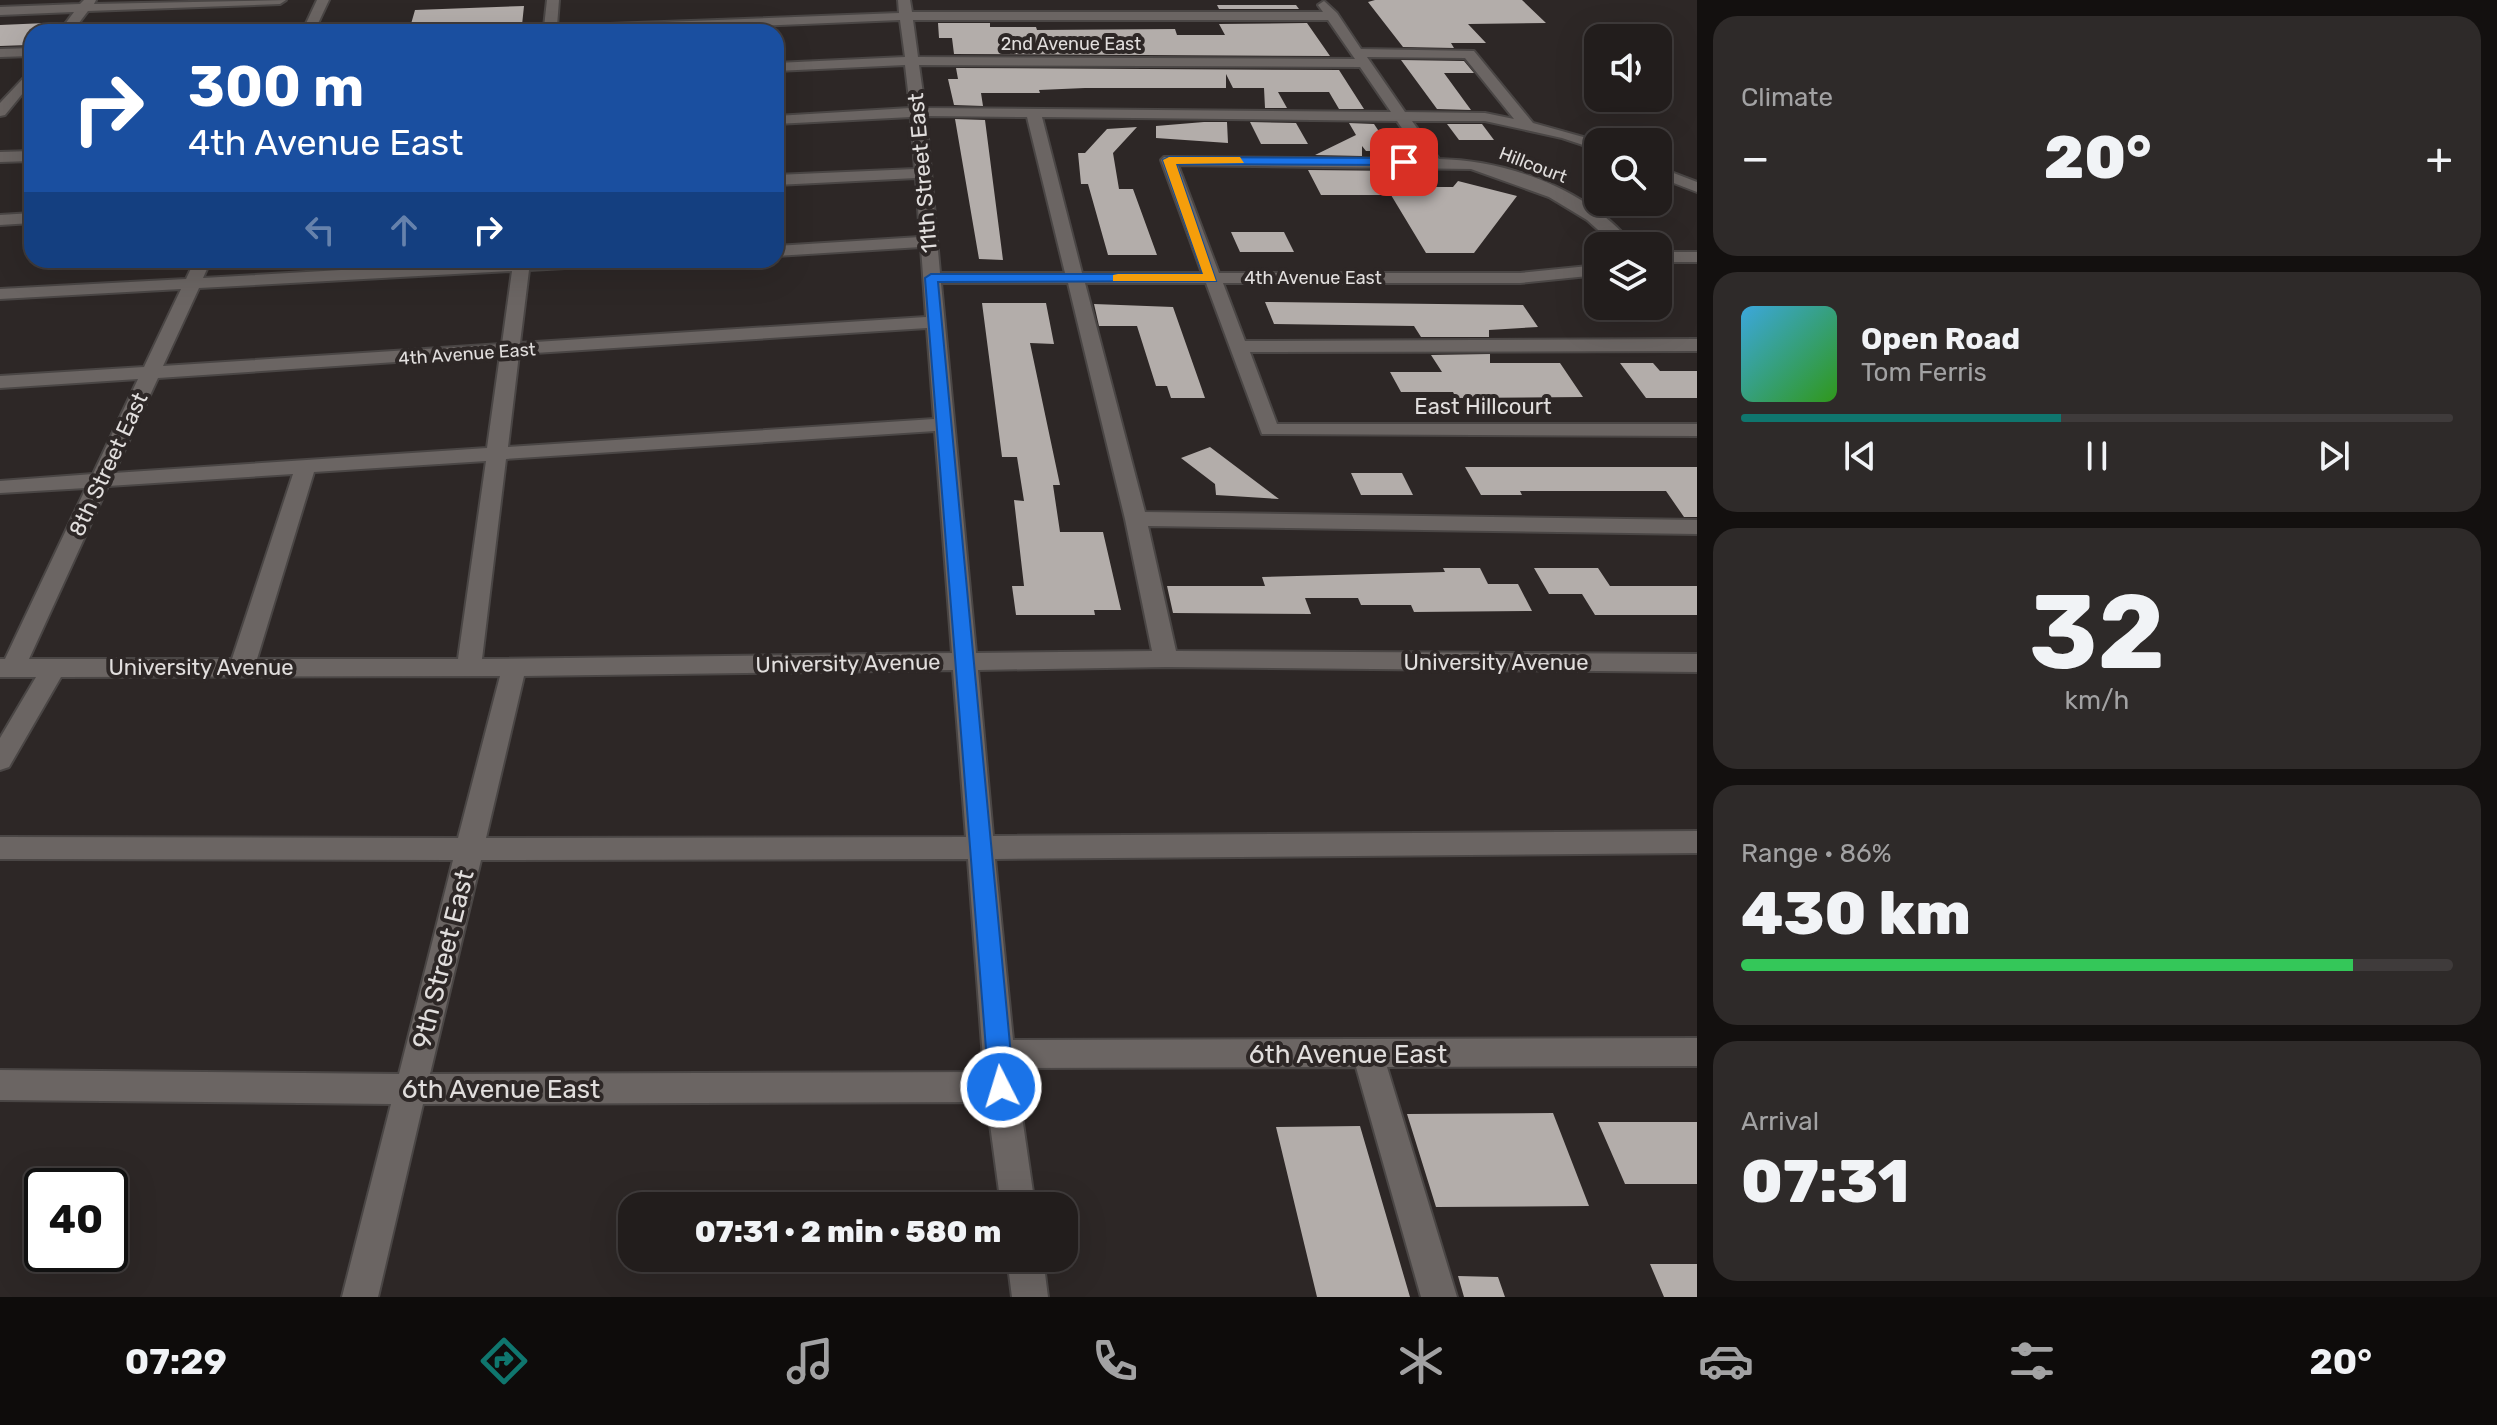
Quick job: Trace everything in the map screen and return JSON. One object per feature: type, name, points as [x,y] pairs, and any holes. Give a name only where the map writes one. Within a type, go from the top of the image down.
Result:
[{"type":"street","points":[[0,11],[87,4],[280,0]]},
{"type":"street","points":[[312,24],[323,0]]},
{"type":"street","points":[[551,24],[553,0]]},
{"type":"street","points":[[1320,0],[1433,162]]},
{"type":"street","points":[[71,24],[87,4]]},
{"type":"street","points":[[658,24],[905,8],[1333,16]]},
{"type":"street","name":"11th Street East","points":[[905,8],[918,112],[1001,1087],[1016,1192]]},
{"type":"street","points":[[0,53],[24,52]]},
{"type":"street","name":"2nd Avenue East","points":[[784,67],[912,61],[1361,58],[1469,54],[1527,125]]},
{"type":"street","points":[[3,106],[24,82]]},
{"type":"street","points":[[3,106],[24,102]]},
{"type":"street","points":[[784,120],[918,112],[1485,117],[1527,125],[1584,142]]},
{"type":"street","points":[[1033,112],[1136,519],[1166,659]]},
{"type":"street","points":[[0,157],[24,156]]},
{"type":"street","name":"Hillcourt","points":[[1269,430],[1169,160],[1471,164],[1511,173],[1554,191],[1595,217],[1611,232]]},
{"type":"street","points":[[784,180],[922,173]]},
{"type":"street","points":[[1672,177],[1697,187]]},
{"type":"street","points":[[0,220],[24,218]]},
{"type":"street","points":[[784,251],[927,242]]},
{"type":"street","points":[[1672,257],[1697,257]]},
{"type":"street","name":"8th Street East","points":[[6,668],[101,480],[199,268]]},
{"type":"street","points":[[0,294],[443,268]]},
{"type":"street","points":[[469,668],[520,268]]},
{"type":"street","name":"4th Avenue East","points":[[931,278],[1520,278],[1584,271]]},
{"type":"street","name":"4th Avenue East","points":[[0,382],[935,322]]},
{"type":"street","points":[[1236,347],[1697,345]]},
{"type":"street","points":[[0,487],[943,424]]},
{"type":"street","name":"East Hillcourt","points":[[1269,430],[1697,430]]},
{"type":"street","points":[[242,667],[306,466]]},
{"type":"street","points":[[1136,519],[1697,527]]},
{"type":"street","name":"University Avenue","points":[[6,668],[469,668],[1166,659],[1697,663]]},
{"type":"street","points":[[0,760],[55,666]]},
{"type":"street","name":"9th Street East","points":[[360,1297],[514,667]]},
{"type":"street","points":[[0,848],[981,848],[1697,842]]},
{"type":"street","name":"6th Avenue East","points":[[998,1054],[1697,1052]]},
{"type":"street","points":[[1368,1055],[1439,1297]]},
{"type":"street","name":"6th Avenue East","points":[[0,1085],[411,1089],[1001,1087]]},
{"type":"street","points":[[1027,1272],[1030,1297]]},
{"type":"building","points":[[1522,0],[1546,23],[1468,24],[1486,43],[1451,43],[1454,48],[1403,47],[1368,2]]},
{"type":"building","points":[[1217,5],[1296,5],[1299,9],[1219,9]]},
{"type":"building","points":[[524,6],[522,24],[411,24],[415,10]]},
{"type":"building","points":[[46,23],[24,24],[24,45],[0,46],[0,25]]},
{"type":"building","points":[[938,23],[990,23],[990,27],[1036,27],[1037,30],[1175,29],[1177,35],[1225,35],[1219,24],[1307,23],[1330,56],[954,54],[952,38],[939,38]]},
{"type":"building","points":[[1401,60],[1464,61],[1474,73],[1444,73],[1471,110],[1437,109]]},
{"type":"building","points":[[956,68],[1339,70],[1364,109],[1339,109],[1329,92],[1278,92],[1287,108],[1265,108],[1264,88],[1233,88],[1226,74],[1226,88],[1085,88],[1039,90],[1040,93],[981,93],[983,106],[954,105],[948,79],[958,79]]},
{"type":"building","points":[[955,119],[985,120],[1003,260],[979,259]]},
{"type":"building","points":[[1227,122],[1228,143],[1156,138],[1156,126]]},
{"type":"building","points":[[1250,122],[1296,123],[1308,144],[1261,144]]},
{"type":"building","points":[[1349,123],[1374,124],[1392,151],[1366,151],[1362,146],[1362,156],[1315,155],[1356,135]]},
{"type":"building","points":[[1447,124],[1482,124],[1494,140],[1459,140]]},
{"type":"building","points":[[1137,127],[1113,153],[1119,189],[1133,189],[1157,255],[1108,255],[1088,184],[1081,184],[1078,153],[1085,153],[1107,129]]},
{"type":"building","points":[[1308,170],[1405,171],[1419,187],[1453,187],[1458,181],[1517,196],[1474,253],[1426,253],[1391,195],[1321,195]]},
{"type":"building","points":[[1231,232],[1284,232],[1294,252],[1240,252]]},
{"type":"building","points":[[1265,302],[1523,305],[1538,327],[1489,330],[1489,337],[1421,337],[1414,326],[1274,324]]},
{"type":"building","points":[[982,303],[1046,303],[1054,344],[1030,343],[1060,485],[1053,485],[1060,532],[1103,532],[1121,610],[1094,610],[1095,615],[1016,615],[1012,586],[1024,586],[1014,500],[1024,501],[1017,457],[1002,457]]},
{"type":"building","points":[[1094,304],[1173,307],[1205,398],[1171,398],[1167,386],[1156,386],[1137,326],[1099,326]]},
{"type":"building","points":[[1490,354],[1490,363],[1560,363],[1583,397],[1456,398],[1453,392],[1401,392],[1390,372],[1442,372],[1431,355]]},
{"type":"building","points":[[1620,363],[1653,363],[1660,371],[1697,371],[1697,398],[1646,398]]},
{"type":"building","points":[[1210,447],[1279,499],[1216,495],[1215,484],[1181,458]]},
{"type":"building","points":[[1465,467],[1697,467],[1697,517],[1684,517],[1666,491],[1520,491],[1522,495],[1481,495]]},
{"type":"building","points":[[1351,473],[1402,473],[1413,495],[1361,495]]},
{"type":"building","points":[[1443,568],[1480,568],[1488,584],[1518,584],[1532,611],[1414,612],[1411,605],[1361,605],[1358,598],[1305,598],[1311,614],[1173,613],[1167,586],[1265,586],[1262,577],[1445,572]]},
{"type":"building","points":[[1534,568],[1598,568],[1610,586],[1697,586],[1697,615],[1595,615],[1582,594],[1549,594]]},
{"type":"building","points":[[1553,1113],[1589,1206],[1436,1207],[1407,1114]]},
{"type":"building","points":[[1598,1122],[1697,1122],[1697,1184],[1625,1184]]},
{"type":"building","points":[[1360,1126],[1410,1297],[1317,1297],[1276,1127]]},
{"type":"building","points":[[1650,1264],[1697,1264],[1697,1297],[1664,1297]]},
{"type":"building","points":[[1458,1276],[1498,1277],[1505,1297],[1464,1297]]},
{"type":"slow traffic","points":[[1118,278],[1211,278],[1169,160],[1240,161]]},
{"type":"route","points":[[1001,1087],[931,278],[1211,278],[1169,160],[1404,162]]}]
